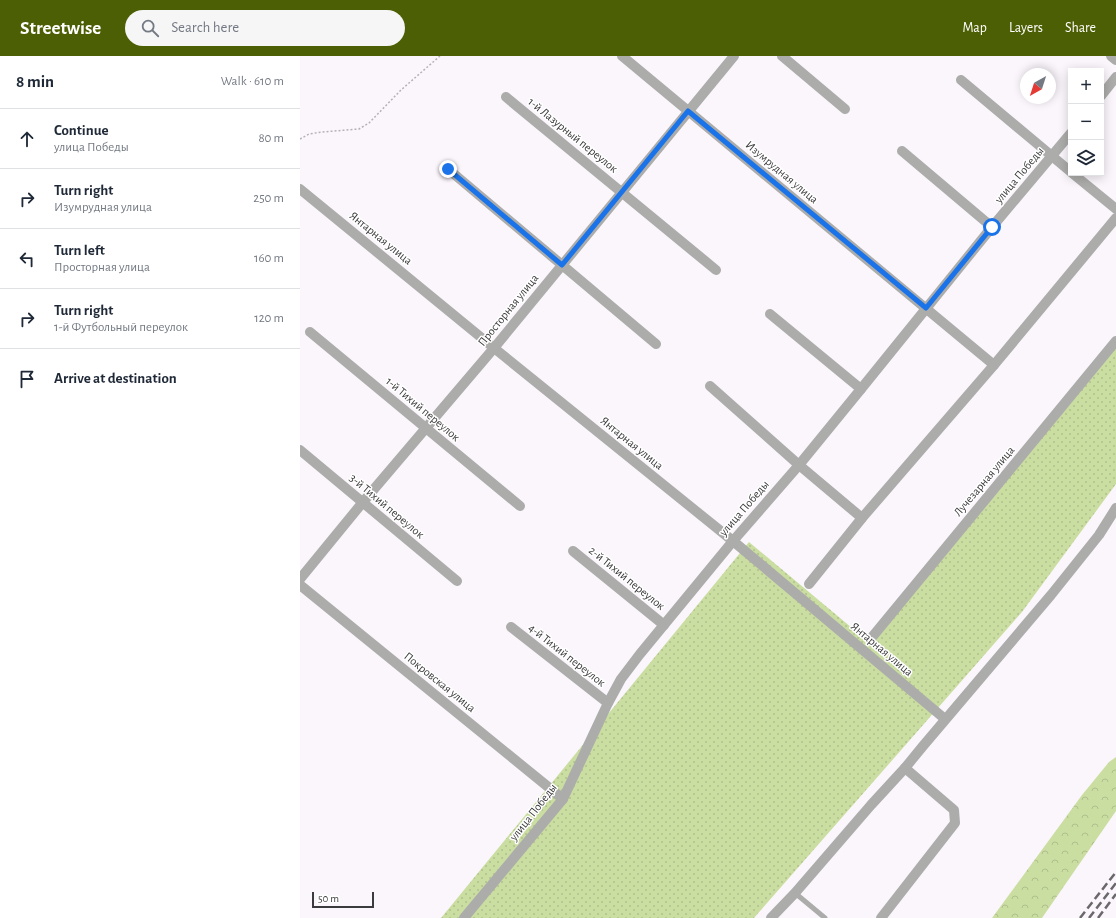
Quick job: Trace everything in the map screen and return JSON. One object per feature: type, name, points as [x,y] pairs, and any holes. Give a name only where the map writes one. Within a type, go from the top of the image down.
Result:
[{"type":"street","name":"Изумрудная улица","points":[[622,56],[994,365]]},
{"type":"street","name":"Просторная улица","points":[[300,578],[494,348],[734,56]]},
{"type":"street","points":[[782,56],[846,109]]},
{"type":"street","points":[[1111,56],[1116,60]]},
{"type":"street","points":[[1104,92],[1116,77]]},
{"type":"street","points":[[960,80],[1068,170]]},
{"type":"street","name":"1-й Лазурный переулок","points":[[506,97],[716,270]]},
{"type":"street","name":"улица Победы","points":[[464,918],[563,799],[608,703],[622,679],[640,654],[799,464],[992,227],[1068,137]]},
{"type":"street","points":[[902,151],[992,227]]},
{"type":"street","points":[[448,169],[656,344]]},
{"type":"street","points":[[1075,176],[1116,209]]},
{"type":"street","name":"Янтарная улица","points":[[300,189],[733,541],[945,719]]},
{"type":"street","points":[[809,584],[862,518],[994,365],[1116,218]]},
{"type":"street","points":[[770,314],[861,389]]},
{"type":"street","name":"1-й Тихий переулок","points":[[310,332],[520,506]]},
{"type":"street","name":"Лучезарная улица","points":[[873,636],[1116,342]]},
{"type":"street","points":[[710,386],[862,518]]},
{"type":"street","name":"3-й Тихий переулок","points":[[300,450],[457,581]]},
{"type":"street","points":[[771,918],[795,893],[905,768],[1051,595],[1099,535],[1116,508]]},
{"type":"street","name":"2-й Тихий переулок","points":[[573,551],[664,624]]},
{"type":"street","name":"Покровская улица","points":[[300,585],[563,799]]},
{"type":"street","name":"4-й Тихий переулок","points":[[511,627],[608,703]]},
{"type":"street","points":[[881,918],[955,823],[954,810],[905,768]]},
{"type":"lane","points":[[795,893],[825,918]]},
{"type":"path","points":[[300,139],[310,134],[359,129],[369,123],[401,90],[440,56]]},
{"type":"green space","points":[[1116,342],[1116,484],[1022,612],[754,918],[441,918],[749,542],[870,643]]},
{"type":"green space","points":[[1116,757],[1116,811],[1042,918],[992,918],[1082,795],[1109,762]]},
{"type":"railway","points":[[1080,918],[1116,872]]},
{"type":"railway","points":[[1089,918],[1116,883]]},
{"type":"railway","points":[[1098,918],[1116,894]]},
{"type":"route","points":[[448,169],[562,265],[688,111],[926,308],[992,227]]}]
